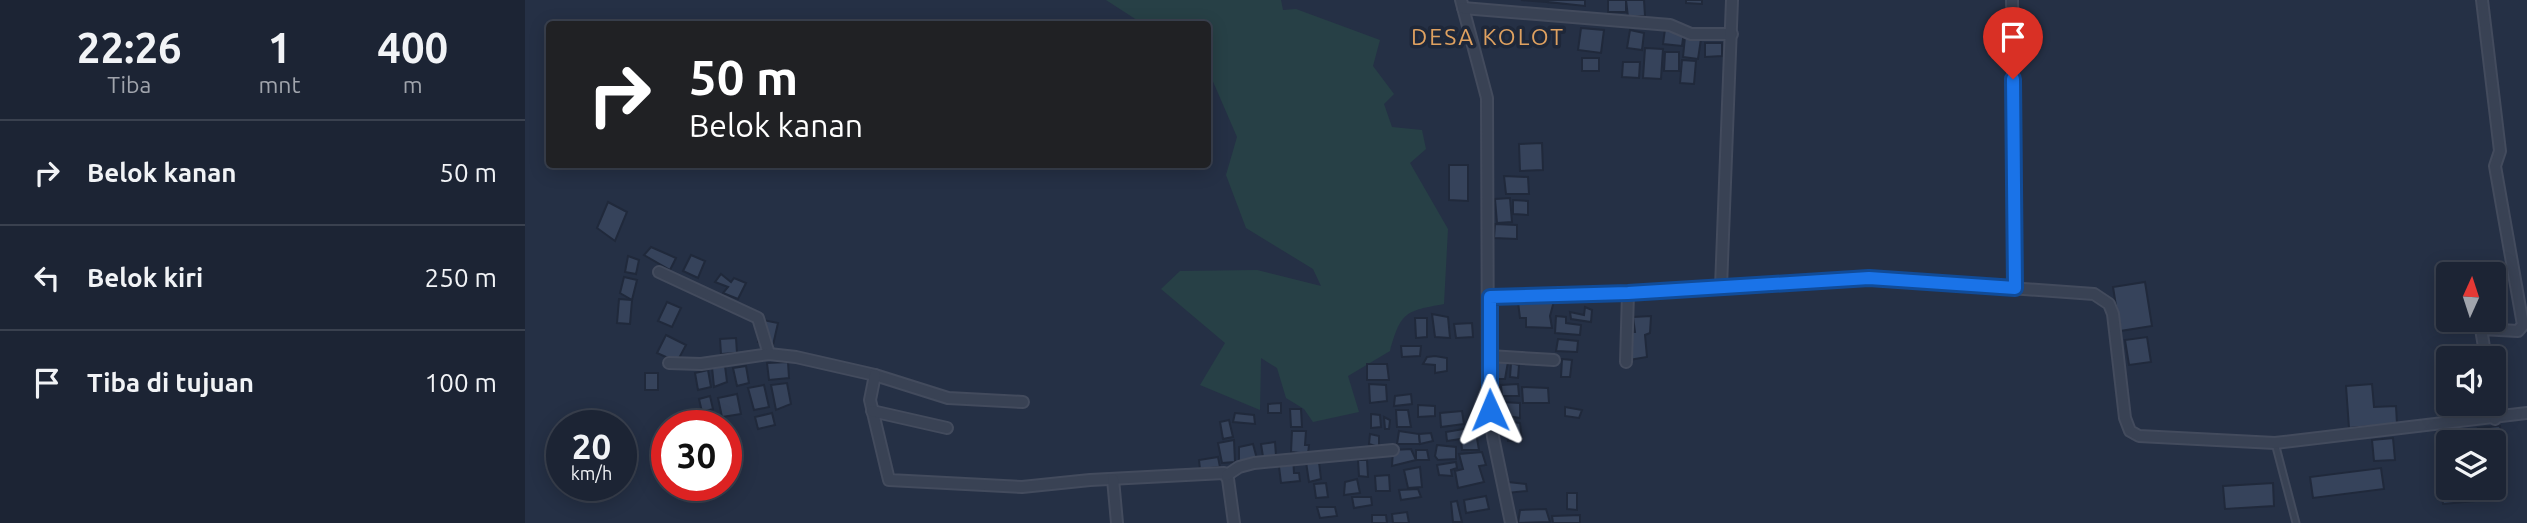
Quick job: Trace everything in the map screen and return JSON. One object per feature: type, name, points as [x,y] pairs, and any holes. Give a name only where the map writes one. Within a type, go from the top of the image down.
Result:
[{"type":"street","points":[[1721,288],[1732,0]]},
{"type":"street","points":[[2012,0],[2015,288]]},
{"type":"street","points":[[2482,0],[2500,151],[2495,166],[2523,325],[2518,331],[2506,330]]},
{"type":"street","points":[[1511,523],[1493,437],[1489,356],[1487,98],[1462,4],[1670,25],[1698,35],[1732,34]]},
{"type":"street","points":[[659,272],[758,318],[769,354]]},
{"type":"street","points":[[1490,297],[1628,293],[1869,278],[2094,294],[2109,304],[2113,314],[2125,418],[2130,431],[2139,436],[2275,443],[2495,419],[2527,413]]},
{"type":"street","points":[[1626,362],[1628,293]]},
{"type":"street","points":[[669,363],[701,364],[769,354],[875,374],[948,398],[1023,402]]},
{"type":"street","points":[[1489,356],[1554,360]]},
{"type":"street","points":[[875,374],[870,400],[888,479],[891,481],[1022,487],[1113,479],[1217,473],[1227,475],[1239,467],[1254,463],[1392,450]]},
{"type":"street","points":[[872,411],[947,428]]},
{"type":"street","points":[[1227,475],[1234,523]]},
{"type":"street","points":[[1113,479],[1117,523]]},
{"type":"lane","points":[[2275,443],[2296,523]]},
{"type":"green space","points":[[1106,0],[1281,0],[1283,10],[1296,9],[1380,40],[1373,66],[1394,94],[1384,104],[1392,127],[1422,130],[1426,149],[1410,163],[1448,229],[1444,304],[1413,311],[1407,315],[1398,328],[1390,351],[1348,376],[1359,412],[1313,422],[1304,409],[1286,398],[1277,368],[1261,358],[1260,410],[1200,385],[1225,343],[1161,289],[1180,271],[1257,270],[1321,286],[1313,269],[1246,228],[1226,175],[1237,137],[1211,77],[1211,21],[1138,21]]},
{"type":"building","points":[[1521,0],[1585,0],[1584,5]]},
{"type":"building","points":[[1585,0],[1585,6],[1548,2]]},
{"type":"building","points":[[1608,0],[1626,0],[1626,12],[1608,12]]},
{"type":"building","points":[[1626,0],[1644,0],[1645,16],[1628,17]]},
{"type":"building","points":[[1686,0],[1702,0],[1702,4],[1686,3]]},
{"type":"building","points":[[1581,28],[1604,30],[1601,53],[1578,50]]},
{"type":"building","points":[[1665,29],[1684,32],[1682,46],[1663,44]]},
{"type":"building","points":[[1630,30],[1644,33],[1642,50],[1627,48]]},
{"type":"building","points":[[1685,37],[1701,39],[1698,59],[1683,57]]},
{"type":"building","points":[[1705,43],[1722,43],[1722,56],[1705,57]]},
{"type":"building","points":[[1645,48],[1663,49],[1661,79],[1643,78]]},
{"type":"building","points":[[1665,52],[1679,52],[1679,71],[1664,71]]},
{"type":"building","points":[[1582,58],[1599,58],[1599,71],[1582,71]]},
{"type":"building","points":[[1682,60],[1696,61],[1694,84],[1680,83]]},
{"type":"building","points":[[1623,62],[1640,62],[1639,78],[1622,77]]},
{"type":"building","points":[[1542,143],[1543,170],[1520,171],[1519,144]]},
{"type":"building","points":[[1449,165],[1468,165],[1468,201],[1449,200]]},
{"type":"building","points":[[1504,176],[1528,177],[1529,194],[1506,194]]},
{"type":"building","points":[[1510,198],[1512,222],[1497,223],[1495,199]]},
{"type":"building","points":[[1513,200],[1528,201],[1528,215],[1513,214]]},
{"type":"building","points":[[608,202],[627,212],[615,241],[597,228]]},
{"type":"building","points":[[1495,224],[1517,225],[1517,239],[1494,238]]},
{"type":"building","points":[[651,247],[676,258],[670,270],[644,255]]},
{"type":"building","points":[[691,255],[705,261],[698,278],[683,271]]},
{"type":"building","points":[[628,256],[639,260],[636,274],[625,272]]},
{"type":"building","points":[[721,274],[731,282],[734,278],[746,283],[738,299],[723,293],[728,287],[715,282]]},
{"type":"building","points":[[624,277],[637,280],[632,300],[620,293]]},
{"type":"building","points":[[2145,282],[2152,326],[2120,331],[2113,287]]},
{"type":"building","points":[[619,299],[632,300],[630,324],[617,323]]},
{"type":"building","points":[[1554,301],[1550,316],[1552,328],[1526,327],[1526,318],[1520,318],[1518,302]]},
{"type":"building","points":[[667,302],[681,308],[672,327],[658,321]]},
{"type":"building","points":[[1585,307],[1592,310],[1591,322],[1571,319],[1570,312],[1584,315]]},
{"type":"building","points":[[1432,314],[1448,317],[1450,338],[1435,337]]},
{"type":"building","points":[[1556,316],[1566,317],[1566,323],[1581,325],[1580,335],[1555,333]]},
{"type":"building","points":[[1651,316],[1650,333],[1645,335],[1647,357],[1629,360],[1630,332],[1635,332],[1633,317]]},
{"type":"building","points":[[1415,318],[1427,318],[1427,337],[1416,338]]},
{"type":"building","points":[[763,320],[778,323],[773,345],[758,342]]},
{"type":"building","points":[[1472,323],[1473,337],[1456,338],[1454,324]]},
{"type":"building","points":[[666,335],[686,345],[677,362],[657,353]]},
{"type":"building","points":[[2147,337],[2151,362],[2129,365],[2125,340]]},
{"type":"building","points":[[736,338],[737,353],[721,354],[720,339]]},
{"type":"building","points":[[1558,339],[1578,341],[1577,352],[1556,351]]},
{"type":"building","points":[[1401,346],[1421,346],[1420,356],[1402,357]]},
{"type":"building","points":[[1427,357],[1447,358],[1447,371],[1435,373],[1435,365],[1423,364]]},
{"type":"building","points":[[1562,359],[1572,360],[1570,377],[1561,377]]},
{"type":"building","points":[[1493,360],[1508,362],[1505,379],[1493,379]]},
{"type":"building","points":[[788,362],[789,378],[769,380],[767,363]]},
{"type":"building","points":[[1511,363],[1519,365],[1518,378],[1510,377]]},
{"type":"building","points":[[1367,364],[1387,364],[1389,380],[1367,380]]},
{"type":"building","points":[[725,366],[727,382],[714,387],[712,367]]},
{"type":"building","points":[[746,366],[749,383],[737,386],[733,368]]},
{"type":"building","points":[[708,370],[711,387],[698,390],[695,373]]},
{"type":"building","points":[[645,373],[658,373],[658,390],[645,390]]},
{"type":"building","points":[[787,383],[791,404],[776,410],[771,385]]},
{"type":"building","points":[[1369,384],[1386,385],[1387,401],[1370,403]]},
{"type":"building","points":[[1518,384],[1519,396],[1502,396],[1501,385]]},
{"type":"building","points":[[2372,384],[2374,407],[2396,406],[2397,424],[2349,428],[2346,386]]},
{"type":"building","points":[[764,385],[769,407],[754,410],[748,388]]},
{"type":"building","points":[[1522,387],[1548,388],[1549,403],[1523,403]]},
{"type":"building","points":[[737,394],[740,410],[721,410],[718,398]]},
{"type":"building","points":[[1411,394],[1412,404],[1394,406],[1395,396]]},
{"type":"building","points":[[710,396],[713,409],[702,410],[699,399]]},
{"type":"building","points":[[1501,402],[1520,403],[1520,418],[1500,415]]},
{"type":"building","points":[[1281,403],[1281,413],[1268,413],[1268,404]]},
{"type":"building","points":[[1418,405],[1435,406],[1435,416],[1418,417]]},
{"type":"building","points":[[1565,407],[1582,410],[1579,418],[1565,416]]},
{"type":"building","points":[[1290,409],[1301,409],[1302,427],[1291,427]]},
{"type":"building","points":[[1396,410],[1408,410],[1411,427],[1397,427]]},
{"type":"building","points":[[1462,411],[1464,424],[1441,427],[1440,413]]},
{"type":"building","points":[[772,413],[775,425],[758,429],[755,417]]},
{"type":"building","points":[[1235,413],[1254,415],[1255,424],[1233,422]]},
{"type":"building","points":[[1371,414],[1380,415],[1381,427],[1371,428]]},
{"type":"building","points":[[1384,417],[1390,420],[1389,429],[1385,429]]},
{"type":"building","points":[[1229,420],[1233,437],[1223,439],[1220,422]]},
{"type":"building","points":[[1507,421],[1520,423],[1522,441],[1508,441]]},
{"type":"building","points":[[2500,426],[2500,430],[2478,430]]},
{"type":"building","points":[[1475,427],[1479,450],[1462,450],[1461,439],[1447,441],[1446,432]]},
{"type":"building","points":[[1292,431],[1306,431],[1305,445],[1309,445],[1308,454],[1291,452]]},
{"type":"building","points":[[1399,431],[1419,434],[1420,444],[1397,444]]},
{"type":"building","points":[[1431,433],[1433,441],[1420,444],[1419,434]]},
{"type":"building","points":[[1370,434],[1379,436],[1379,447],[1369,444]]},
{"type":"building","points":[[2393,438],[2395,460],[2374,461],[2372,440]]},
{"type":"building","points":[[1234,440],[1235,462],[1222,463],[1218,443]]},
{"type":"building","points":[[1275,442],[1276,456],[1263,457],[1261,444]]},
{"type":"building","points":[[1253,444],[1257,459],[1239,462],[1239,447]]},
{"type":"building","points":[[1437,445],[1456,447],[1456,459],[1438,460],[1435,456]]},
{"type":"building","points":[[1411,449],[1416,460],[1392,466],[1393,450]]},
{"type":"building","points":[[1416,450],[1427,450],[1429,460],[1416,460]]},
{"type":"building","points":[[1482,452],[1486,465],[1479,466],[1484,482],[1458,488],[1455,471],[1463,469],[1459,454]]},
{"type":"building","points":[[1293,456],[1294,473],[1299,473],[1300,481],[1281,483],[1278,458]]},
{"type":"building","points":[[1218,457],[1220,467],[1200,469],[1199,460]]},
{"type":"building","points":[[1358,460],[1367,460],[1368,477],[1359,476]]},
{"type":"building","points":[[1306,462],[1319,462],[1321,479],[1309,482]]},
{"type":"building","points":[[1456,462],[1457,468],[1451,470],[1452,476],[1439,475],[1437,465]]},
{"type":"building","points":[[1420,467],[1422,487],[1408,488],[1404,470]]},
{"type":"building","points":[[2381,468],[2384,489],[2313,498],[2310,477]]},
{"type":"building","points":[[1389,475],[1390,491],[1376,491],[1375,476]]},
{"type":"building","points":[[1357,479],[1360,493],[1344,495],[1345,482]]},
{"type":"building","points":[[1508,482],[1526,484],[1527,491],[1507,493]]},
{"type":"building","points":[[1326,483],[1328,497],[1316,498],[1314,484]]},
{"type":"building","points":[[2273,483],[2274,506],[2225,509],[2223,486]]},
{"type":"building","points":[[1418,489],[1421,497],[1401,500],[1399,490]]},
{"type":"building","points":[[1567,493],[1577,493],[1577,510],[1567,509]]},
{"type":"building","points":[[1486,496],[1489,509],[1466,513],[1464,500]]},
{"type":"building","points":[[1352,497],[1371,497],[1372,505],[1354,508]]},
{"type":"building","points":[[2442,500],[2486,500],[2443,504]]},
{"type":"building","points":[[1457,501],[1462,522],[1453,522],[1451,502]]},
{"type":"building","points":[[1317,507],[1335,507],[1337,516],[1320,518]]},
{"type":"building","points":[[1546,509],[1550,522],[1518,523],[1520,510]]},
{"type":"building","points":[[1407,512],[1409,523],[1393,523],[1392,514]]},
{"type":"building","points":[[1372,515],[1386,515],[1387,523],[1372,523]]},
{"type":"building","points":[[1580,515],[1580,523],[1553,523],[1552,516]]},
{"type":"district","name":"DESA KOLOT","points":[[1488,37]]},
{"type":"route","points":[[1490,410],[1490,297],[1628,293],[1869,278],[2015,288],[2013,79]]}]
